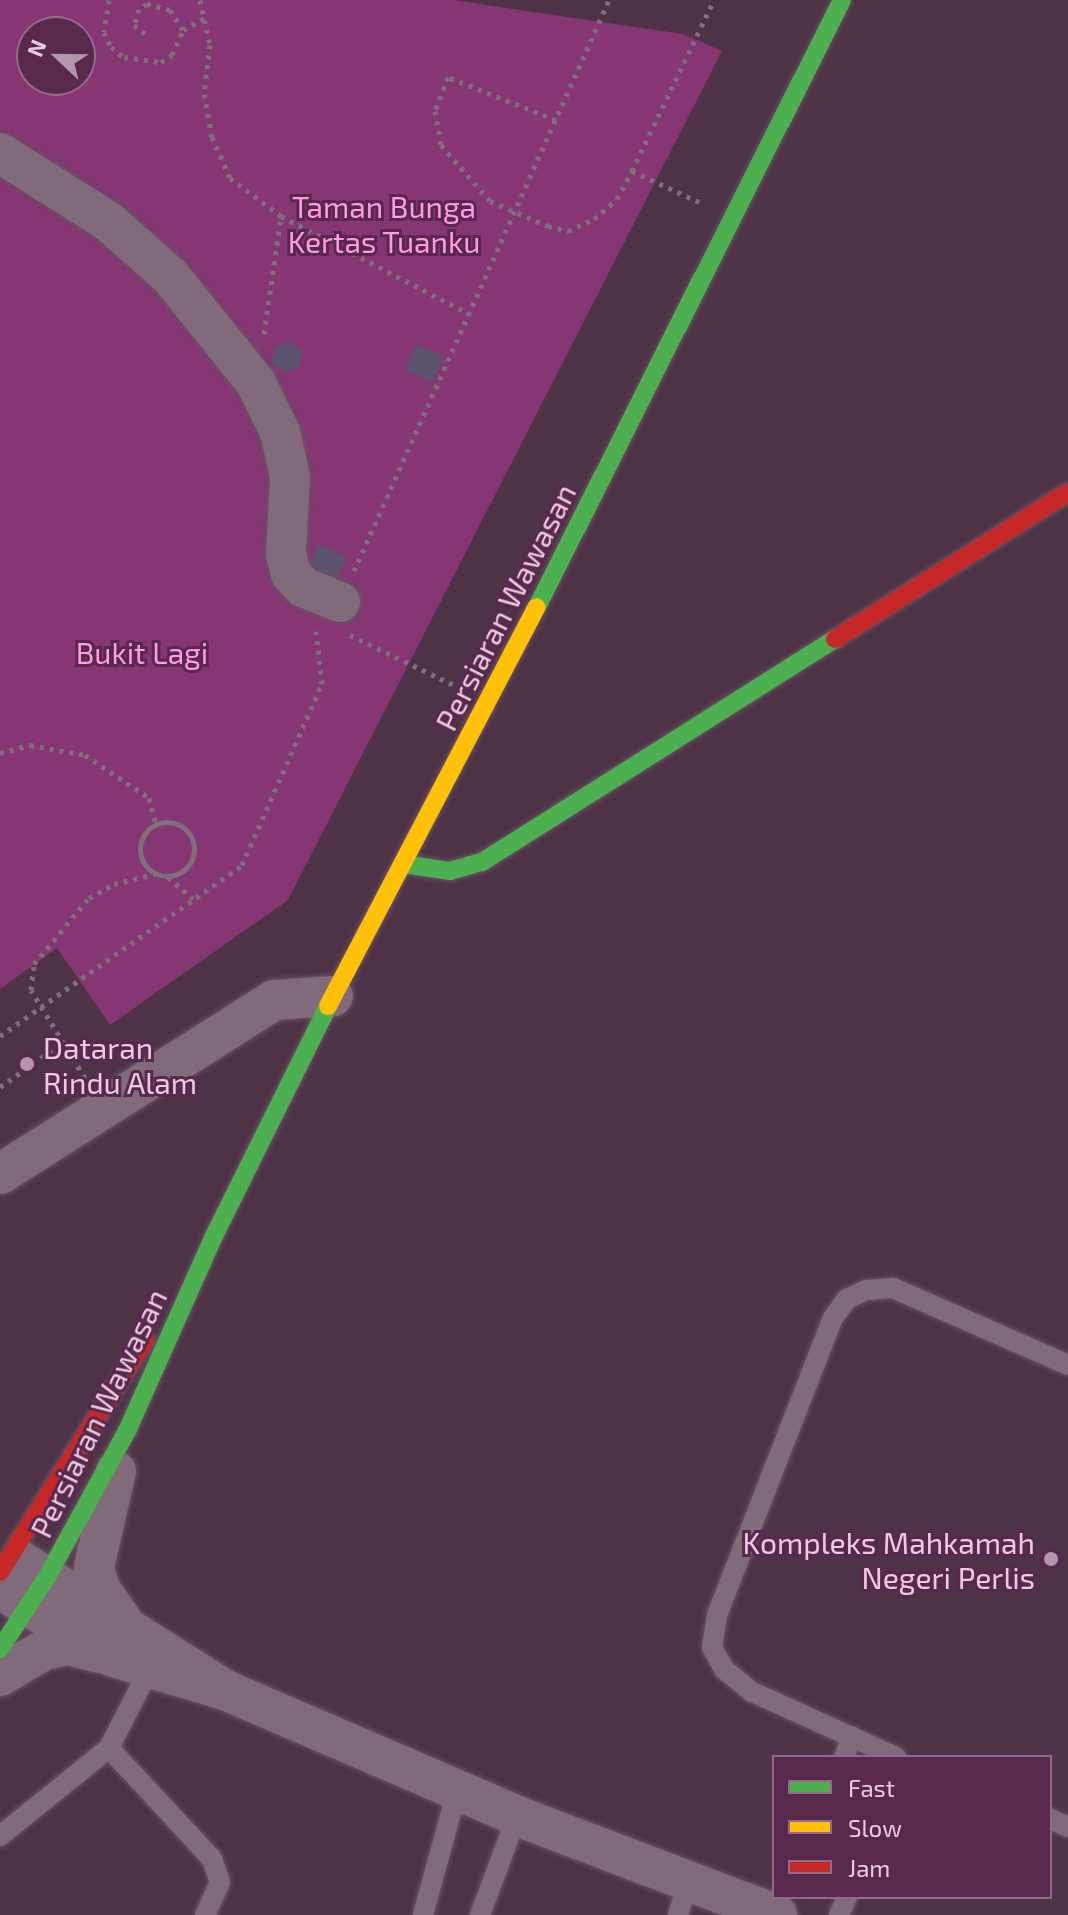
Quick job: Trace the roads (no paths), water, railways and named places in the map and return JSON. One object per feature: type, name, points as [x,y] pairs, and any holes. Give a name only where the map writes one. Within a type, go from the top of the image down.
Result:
[{"type":"main road","name":"Persiaran Wawasan","points":[[18,1580],[128,1429],[213,1238],[333,996],[489,702],[842,0]]},
{"type":"main road","points":[[403,864],[450,871],[482,862],[1068,492]]},
{"type":"main road","name":"Persiaran Wawasan","points":[[0,1649],[18,1580],[97,1411],[213,1238]]},
{"type":"street","points":[[0,153],[109,222],[170,276],[256,383],[280,432],[287,462],[291,523],[286,554],[291,574],[303,587],[340,602]]},
{"type":"street","points":[[0,1174],[274,1000],[333,996]]},
{"type":"street","points":[[128,1429],[94,1567],[120,1642],[150,1668],[225,1690]]},
{"type":"street","points":[[18,1580],[120,1642],[517,1816],[684,1897],[778,1915]]},
{"type":"street","points":[[0,1676],[56,1647],[120,1642]]},
{"type":"lane","points":[[892,1755],[752,1692],[724,1669],[712,1647],[717,1615],[833,1318],[847,1299],[866,1290],[893,1288],[1068,1365]]},
{"type":"lane","points":[[0,1836],[109,1748],[150,1668]]},
{"type":"lane","points":[[845,1755],[852,1737]]},
{"type":"lane","points":[[109,1748],[212,1859],[220,1882],[205,1915]]},
{"type":"lane","points":[[423,1915],[457,1791]]},
{"type":"lane","points":[[480,1915],[517,1816]]},
{"type":"place","name":"Dataran Rindu Alam","points":[[27,1064]]},
{"type":"place","name":"Kompleks Mahkamah Negeri Perlis","points":[[1051,1559]]},
{"type":"park label","name":"Taman Bunga Kertas Tuanku","points":[[384,223]]},
{"type":"park label","name":"Bukit Lagi","points":[[142,652]]}]
